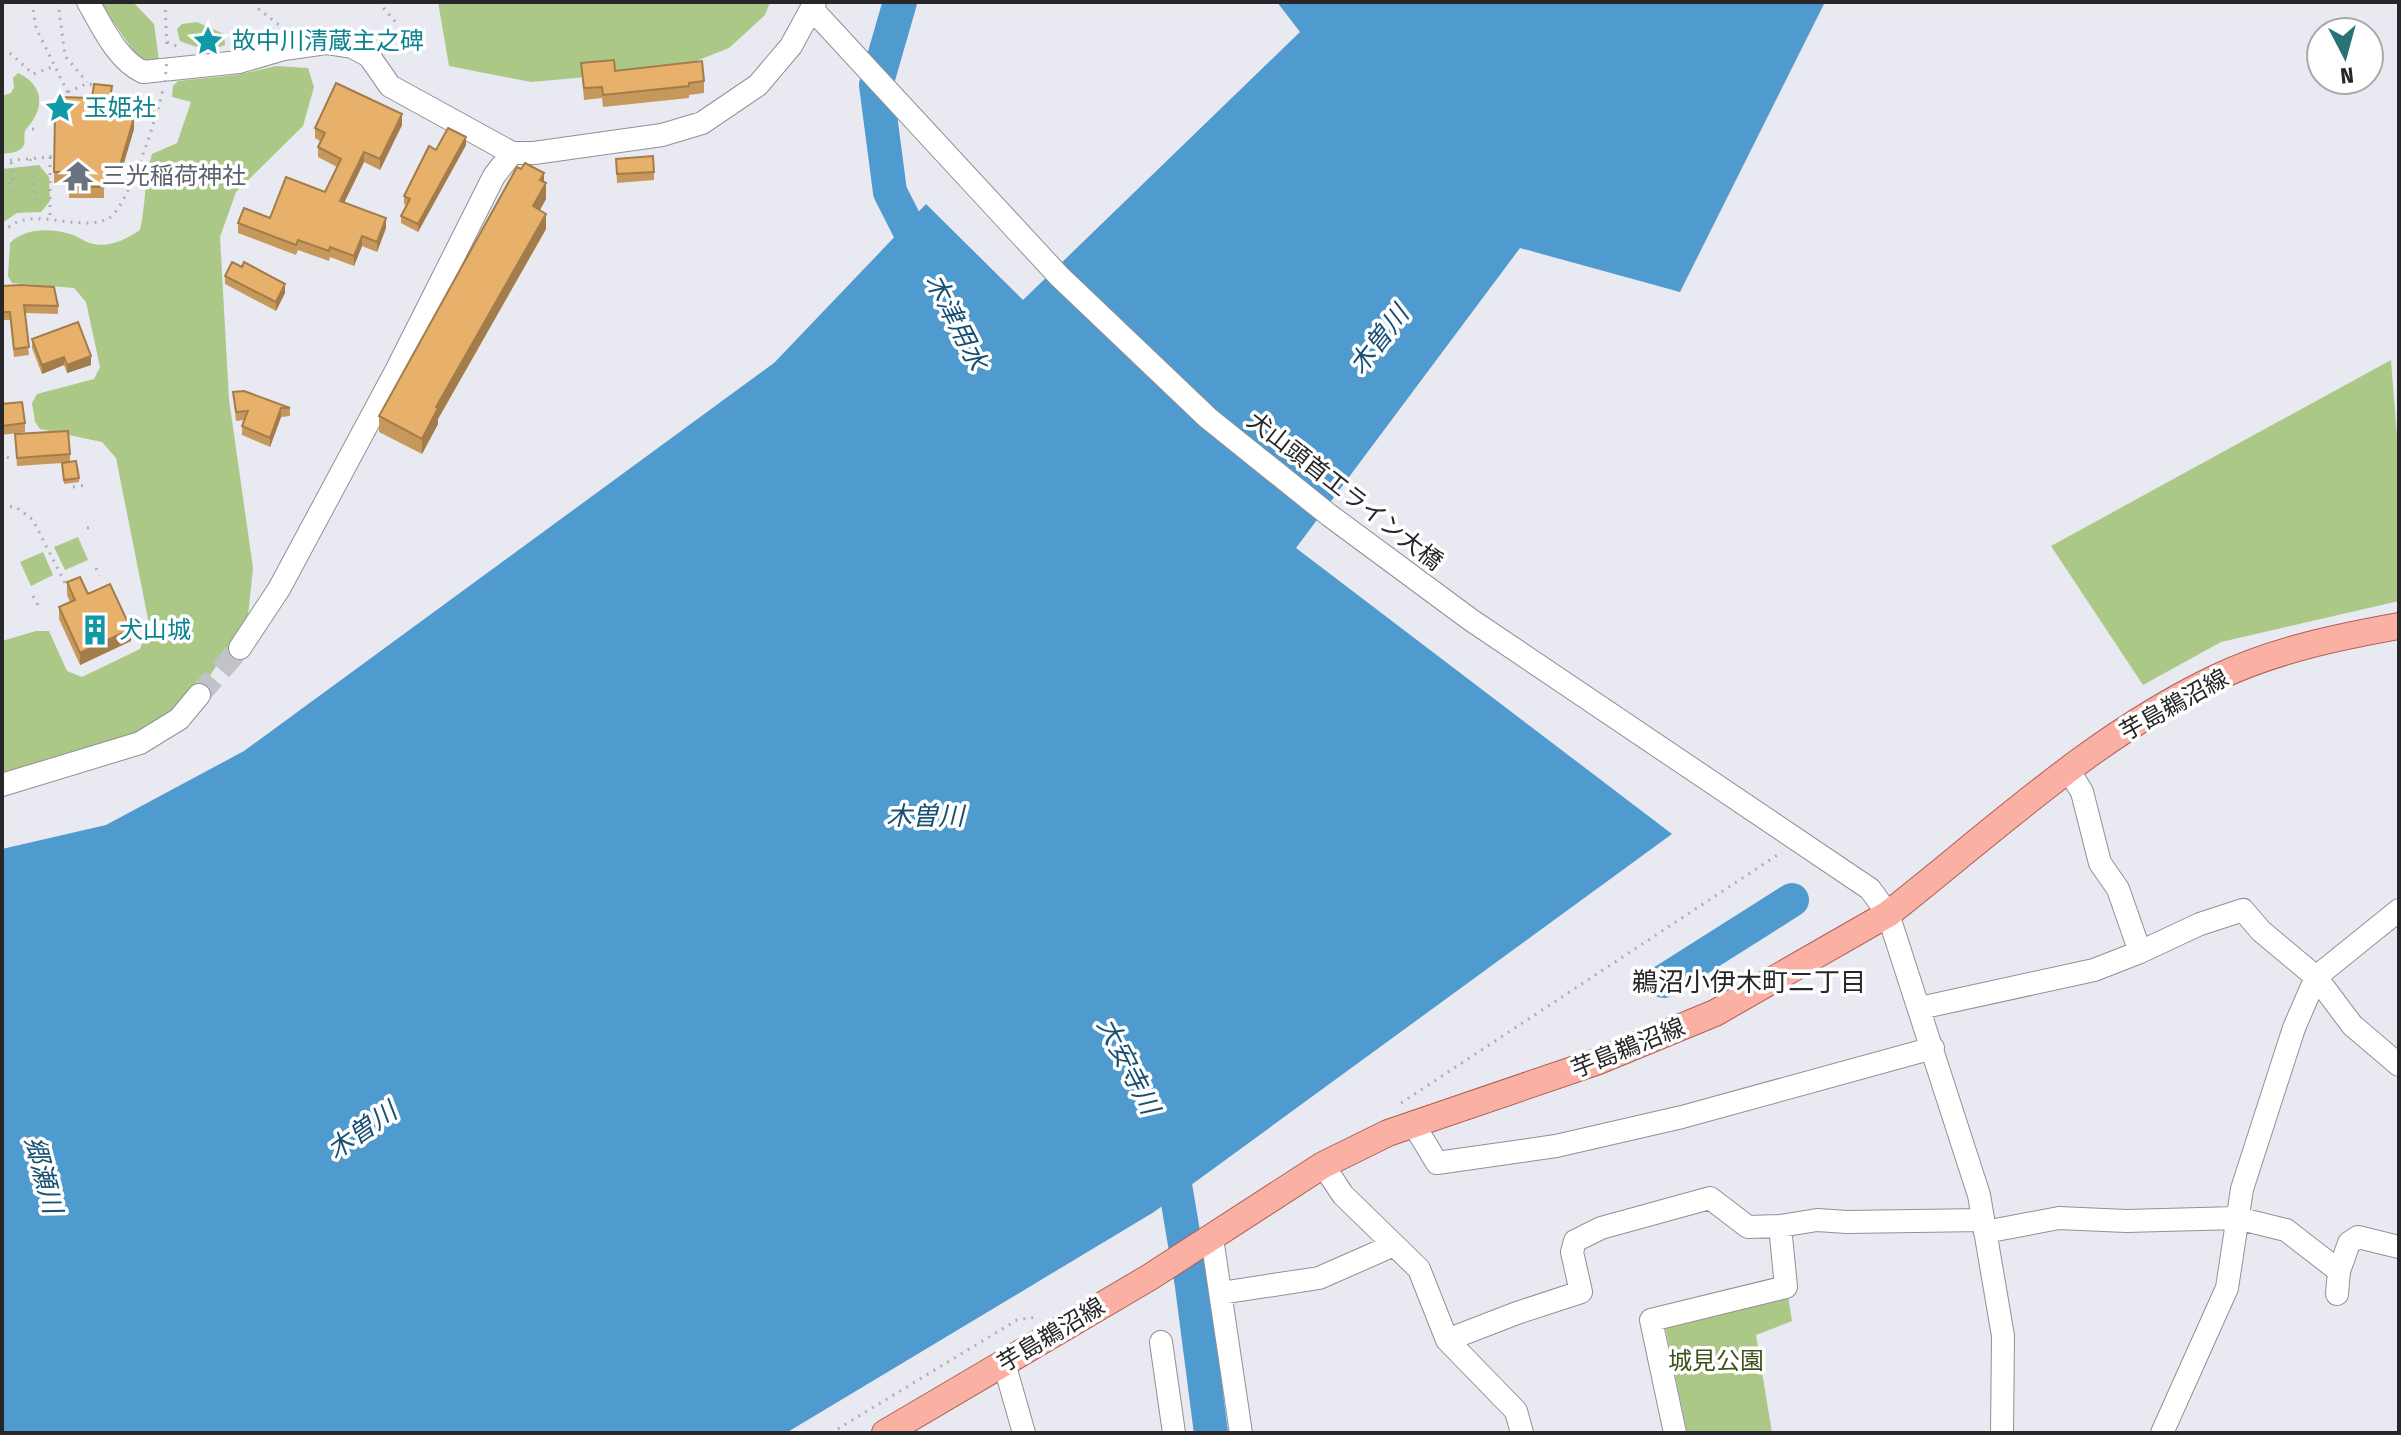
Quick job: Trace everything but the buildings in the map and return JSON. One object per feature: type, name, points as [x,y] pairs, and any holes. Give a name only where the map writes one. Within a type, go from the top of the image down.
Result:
[{"type":"main road","name":"芋島鵜沼線","points":[[885,1433],[1150,1277],[1323,1165],[1388,1133],[1596,1062],[1715,1013],[1888,914],[2068,769],[2164,705],[2220,676],[2282,652],[2399,626]]},
{"type":"street","points":[[88,2],[106,34],[134,68],[143,72],[239,62],[284,49],[326,43],[352,47],[369,56],[390,86],[512,153],[534,153],[662,135],[702,123],[758,85],[791,46],[813,6]]},
{"type":"street","name":"犬山頭首工ライン大橋","points":[[813,6],[1059,276],[1208,418],[1329,515],[1471,620],[1857,879],[1870,889],[1888,914]]},
{"type":"street","points":[[240,648],[279,589],[396,371],[494,176],[512,153]]},
{"type":"street","points":[[2,785],[140,743],[179,719],[199,695]]},
{"type":"street","points":[[2068,769],[2082,792],[2100,863],[2118,889],[2140,952]]},
{"type":"street","points":[[1920,1008],[2094,970],[2200,924],[2243,910],[2261,931],[2316,977],[2352,1025],[2399,1065]]},
{"type":"street","points":[[2162,1433],[2227,1288],[2242,1189],[2294,1028],[2316,977],[2399,910]]},
{"type":"street","points":[[1888,914],[1979,1195],[2003,1336],[2002,1433]]},
{"type":"street","points":[[1414,1125],[1437,1163],[1512,1153],[1682,1117],[1933,1048]]},
{"type":"street","points":[[1323,1165],[1343,1195],[1419,1269],[1447,1340],[1516,1411],[1522,1433]]},
{"type":"street","points":[[1447,1340],[1581,1292],[1572,1252],[1575,1241],[1601,1228],[1710,1198],[1748,1227],[1817,1220],[1984,1226],[2059,1218],[2126,1221],[2237,1218],[2286,1230],[2339,1271]]},
{"type":"street","points":[[1675,1433],[1651,1320],[1786,1287],[1780,1226]]},
{"type":"street","points":[[2337,1294],[2339,1271],[2349,1243],[2358,1237],[2399,1247]]},
{"type":"street","points":[[1207,1240],[1221,1293],[1241,1433]]},
{"type":"street","points":[[1221,1293],[1319,1278],[1394,1245]]},
{"type":"street","points":[[1161,1342],[1174,1433]]},
{"type":"street","points":[[1004,1363],[1024,1433]]},
{"type":"path","points":[[32,2],[36,28],[68,92],[73,112]]},
{"type":"path","points":[[58,2],[65,56],[88,83],[158,114]]},
{"type":"path","points":[[2,232],[17,222],[93,222],[108,219],[121,207],[158,114],[165,82],[165,2]]},
{"type":"path","points":[[258,2],[256,7],[283,28]]},
{"type":"path","points":[[378,2],[399,26]]},
{"type":"path","points":[[2,51],[11,54],[33,74],[55,66]]},
{"type":"path","points":[[68,92],[88,83]]},
{"type":"path","points":[[2,161],[50,157],[59,150]]},
{"type":"path","points":[[50,157],[50,220]]},
{"type":"path","points":[[30,159],[36,202]]},
{"type":"path","points":[[11,160],[11,192]]},
{"type":"path","points":[[73,487],[86,485]]},
{"type":"path","points":[[2,506],[16,507],[33,520],[68,589]]},
{"type":"path","points":[[87,528],[93,527]]},
{"type":"path","points":[[96,568],[99,576]]},
{"type":"path","points":[[33,596],[38,605]]},
{"type":"path","points":[[1770,858],[1785,851]]},
{"type":"green space","points":[[99,2],[133,2],[154,24],[159,60],[156,63],[140,60]]},
{"type":"green space","points":[[438,2],[770,2],[765,15],[729,48],[676,69],[531,82],[449,66]]},
{"type":"green space","points":[[197,22],[224,34],[225,45],[208,48],[180,41],[177,29],[182,24]]},
{"type":"green space","points":[[276,66],[308,68],[314,87],[303,126],[236,192],[220,237],[229,399],[253,568],[248,616],[204,685],[173,716],[119,741],[2,774],[2,641],[36,631],[49,631],[67,671],[82,677],[140,649],[149,624],[116,458],[102,442],[40,429],[35,422],[32,403],[37,394],[94,379],[100,367],[86,302],[74,288],[12,283],[8,276],[10,243],[23,234],[46,230],[70,234],[93,244],[112,244],[140,230],[152,154],[177,143],[191,102],[172,97],[173,86],[178,81],[236,75]]},
{"type":"green space","points":[[18,73],[35,87],[39,105],[25,131],[23,147],[2,154],[2,96],[11,93],[13,78]]},
{"type":"green space","points":[[39,165],[49,177],[50,201],[41,212],[17,213],[2,223],[2,169]]},
{"type":"green space","points":[[2391,360],[2399,462],[2399,601],[2221,642],[2143,685],[2051,546]]},
{"type":"green space","points":[[78,537],[88,560],[65,570],[54,547]]},
{"type":"green space","points":[[43,552],[53,575],[31,586],[20,562]]},
{"type":"green space","name":"城見公園","points":[[1788,1296],[1792,1321],[1756,1335],[1772,1433],[1687,1433],[1664,1321]]},
{"type":"water","name":"木曽川","points":[[1277,2],[1825,2],[1680,292],[1520,248],[1296,548],[1672,834],[1154,1212],[786,1433],[2,1433],[2,849],[106,825],[244,751],[774,363],[926,204],[1023,300],[1300,32]]},
{"type":"waterway","name":"木津用水","points":[[900,2],[876,85],[890,192],[928,267]]},
{"type":"waterway","points":[[1664,981],[1792,900]]},
{"type":"waterway","name":"大安寺川","points":[[1169,1149],[1192,1286],[1211,1433]]},
{"type":"tunnel","points":[[199,695],[240,648]]},
{"type":"place","name":"故中川清蔵主之碑","points":[[208,41]]},
{"type":"place","name":"玉姫社","points":[[60,108]]},
{"type":"place","name":"三光稲荷神社","points":[[78,176]]},
{"type":"place","name":"犬山城","points":[[95,630]]},
{"type":"district","name":"鵜沼小伊木町二丁目","points":[[1749,982]]},
{"type":"water label","name":"郷瀬川","points":[[43,1175]]}]
